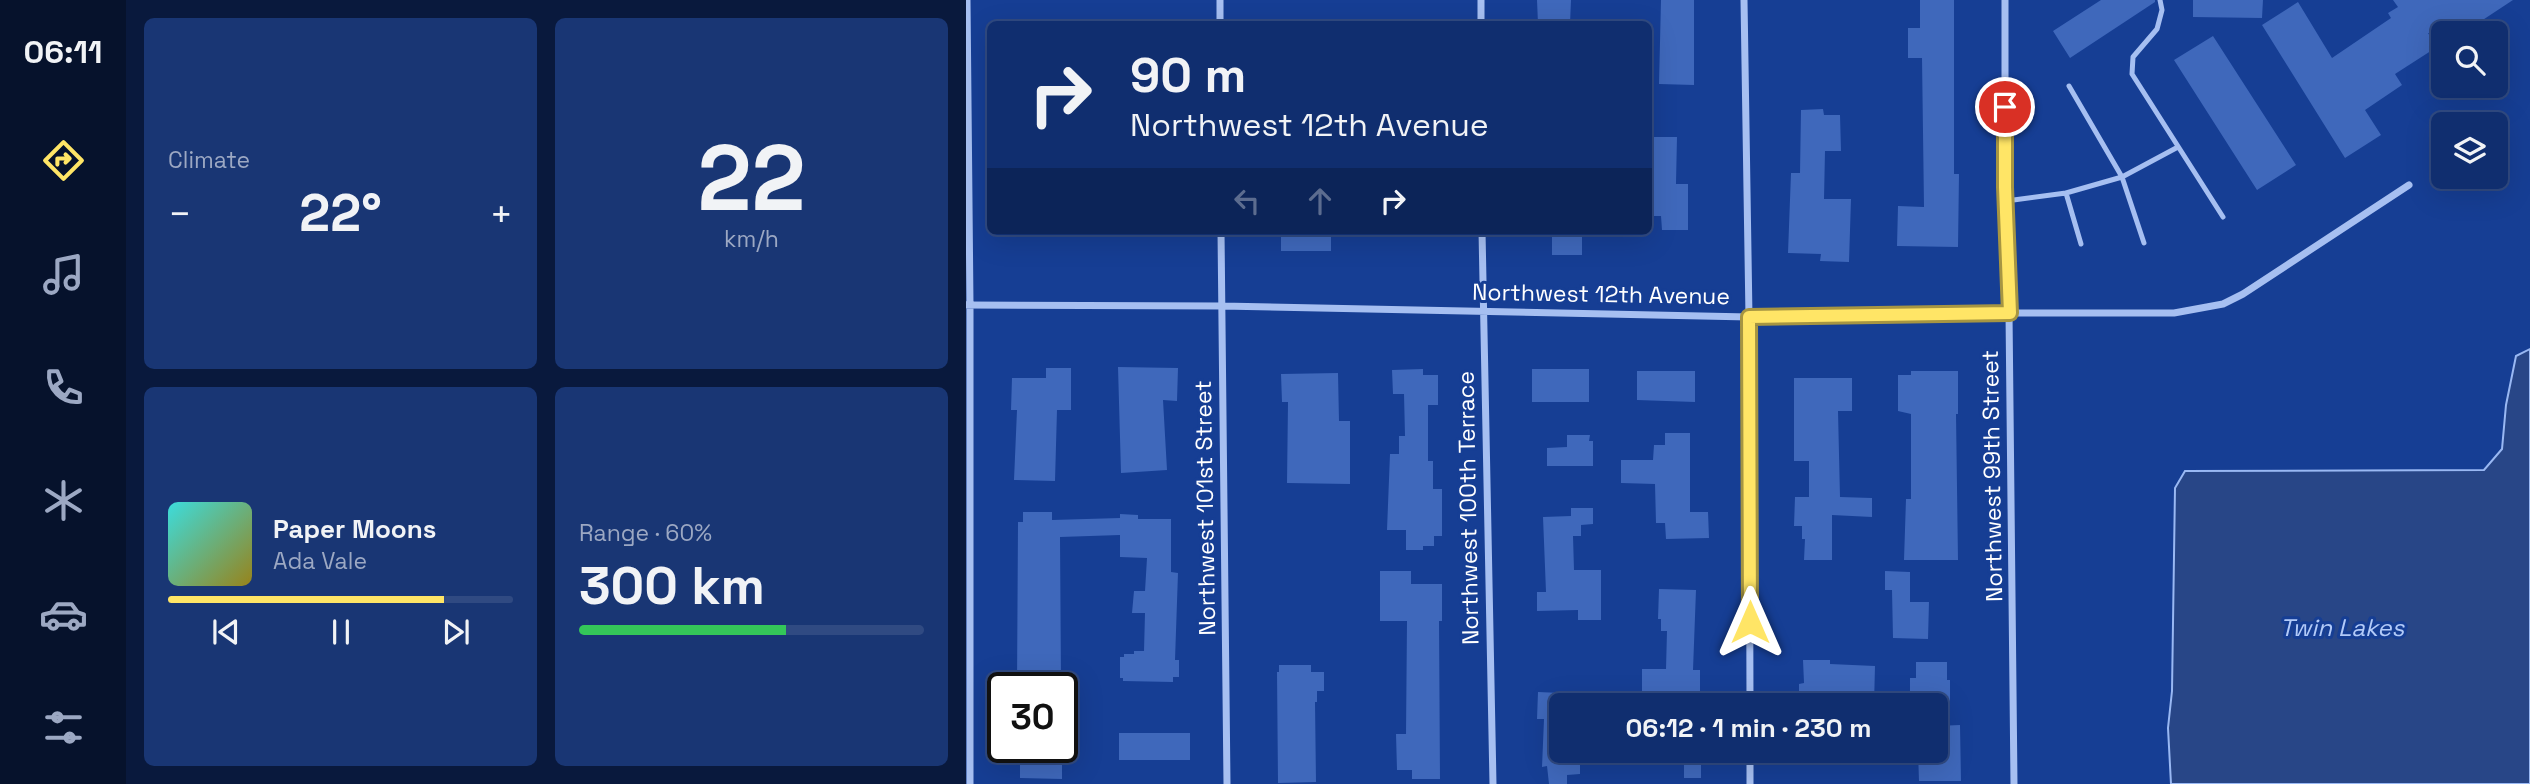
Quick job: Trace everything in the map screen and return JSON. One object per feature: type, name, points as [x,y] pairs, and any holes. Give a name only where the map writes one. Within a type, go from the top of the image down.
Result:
[{"type":"street","points":[[967,0],[970,784]]},
{"type":"street","points":[[1220,0],[1220,21]]},
{"type":"street","points":[[1481,0],[1481,21]]},
{"type":"street","points":[[1744,0],[1749,317],[1750,693]]},
{"type":"street","name":"Northwest 99th Street","points":[[2005,0],[2014,784]]},
{"type":"street","name":"Northwest 12th Avenue","points":[[968,305],[1222,306],[1749,317],[2174,313],[2223,304],[2243,294],[2409,185]]},
{"type":"street","name":"Northwest 101st Street","points":[[1221,235],[1227,784]]},
{"type":"street","name":"Northwest 100th Terrace","points":[[1482,235],[1493,784]]},
{"type":"street","points":[[1750,763],[1750,784]]},
{"type":"lane","points":[[2160,0],[2162,10],[2157,29],[2133,57],[2133,74],[2223,217]]},
{"type":"lane","points":[[2069,86],[2122,177],[2144,243]]},
{"type":"lane","points":[[2006,201],[2066,193],[2122,177],[2178,147]]},
{"type":"lane","points":[[2066,193],[2081,244]]},
{"type":"water","name":"Twin Lakes","points":[[2530,349],[2530,784],[2171,784],[2168,728],[2172,691],[2175,488],[2185,471],[2484,470],[2502,449],[2506,405],[2516,356]]},
{"type":"building","points":[[1537,0],[1571,0],[1570,21],[1538,21]]},
{"type":"building","points":[[1661,0],[1694,0],[1694,85],[1659,84]]},
{"type":"building","points":[[1920,0],[1954,0],[1954,174],[1959,174],[1958,247],[1897,246],[1898,206],[1924,207],[1922,58],[1908,58],[1908,28],[1920,28]]},
{"type":"building","points":[[2101,0],[2155,2],[2070,58],[2053,31]]},
{"type":"building","points":[[2193,0],[2263,0],[2262,18],[2193,17]]},
{"type":"building","points":[[2393,0],[2513,0],[2481,21],[2431,21],[2431,33],[2428,33],[2431,38],[2431,51],[2395,74],[2402,85],[2365,110],[2381,135],[2345,158],[2262,25],[2298,2],[2332,58],[2391,18],[2388,13],[2398,7]]},
{"type":"building","points":[[2213,36],[2296,165],[2257,190],[2174,60]]},
{"type":"building","points":[[1823,109],[1824,115],[1840,115],[1841,151],[1825,151],[1824,199],[1851,199],[1849,262],[1820,261],[1821,254],[1788,253],[1791,173],[1800,173],[1801,110]]},
{"type":"building","points":[[1652,137],[1677,137],[1676,184],[1688,184],[1688,230],[1662,230],[1661,216],[1652,216]]},
{"type":"building","points":[[1281,235],[1331,235],[1331,251],[1281,251]]},
{"type":"building","points":[[1552,235],[1582,235],[1582,255],[1552,255]]},
{"type":"building","points":[[1118,367],[1178,368],[1177,401],[1163,400],[1167,470],[1121,473]]},
{"type":"building","points":[[1046,368],[1071,368],[1071,410],[1057,410],[1055,481],[1014,480],[1017,410],[1011,410],[1012,378],[1046,378]]},
{"type":"building","points":[[1423,369],[1423,375],[1438,375],[1438,405],[1428,405],[1428,461],[1433,461],[1433,489],[1442,489],[1442,536],[1434,536],[1434,546],[1423,546],[1423,550],[1406,550],[1406,530],[1387,530],[1390,454],[1399,454],[1399,436],[1405,436],[1404,394],[1393,394],[1392,370]]},
{"type":"building","points":[[1532,369],[1589,369],[1589,402],[1532,402]]},
{"type":"building","points":[[1637,371],[1695,371],[1695,402],[1637,400]]},
{"type":"building","points":[[1911,371],[1958,371],[1958,560],[1904,560],[1906,499],[1911,499],[1911,414],[1898,411],[1898,375],[1911,375]]},
{"type":"building","points":[[1338,373],[1339,421],[1350,421],[1350,484],[1287,483],[1288,402],[1282,402],[1281,374]]},
{"type":"building","points":[[1794,378],[1852,378],[1852,411],[1838,411],[1840,497],[1872,498],[1872,517],[1832,515],[1832,560],[1804,560],[1805,539],[1802,539],[1802,526],[1794,526],[1795,497],[1809,497],[1809,461],[1794,461]]},
{"type":"building","points":[[1665,433],[1690,433],[1690,512],[1708,512],[1709,538],[1666,539],[1665,523],[1656,523],[1655,484],[1621,483],[1621,460],[1653,460],[1654,445],[1665,445]]},
{"type":"building","points":[[1567,435],[1590,435],[1589,441],[1593,441],[1593,466],[1547,466],[1547,448],[1567,447]]},
{"type":"building","points":[[1571,508],[1593,508],[1593,524],[1581,525],[1581,536],[1573,536],[1574,570],[1601,570],[1601,620],[1578,620],[1578,610],[1537,611],[1537,592],[1546,592],[1543,517],[1571,516]]},
{"type":"building","points":[[1023,512],[1052,512],[1052,520],[1120,518],[1120,514],[1138,515],[1138,519],[1171,519],[1171,572],[1178,573],[1175,660],[1179,660],[1179,677],[1173,677],[1173,682],[1123,681],[1123,678],[1120,678],[1120,657],[1134,654],[1134,651],[1144,651],[1145,613],[1132,613],[1134,591],[1145,591],[1147,558],[1120,557],[1120,535],[1060,537],[1061,672],[1017,672],[1018,522],[1023,522]]},
{"type":"building","points":[[1380,571],[1411,571],[1411,584],[1442,584],[1442,621],[1439,621],[1440,779],[1412,779],[1412,770],[1397,770],[1396,734],[1406,734],[1407,621],[1380,621]]},
{"type":"building","points":[[1885,571],[1910,572],[1910,602],[1929,602],[1928,639],[1893,638],[1892,590],[1885,590]]},
{"type":"building","points":[[1659,589],[1696,590],[1693,670],[1700,670],[1700,693],[1642,693],[1642,669],[1666,669],[1667,631],[1661,631],[1661,619],[1658,619]]},
{"type":"building","points":[[1803,660],[1830,660],[1830,664],[1875,666],[1874,693],[1799,693],[1799,684],[1804,683]]},
{"type":"building","points":[[1916,662],[1947,662],[1950,705],[1948,693],[1910,693],[1910,678],[1916,678]]},
{"type":"building","points":[[1279,665],[1311,665],[1311,672],[1324,672],[1324,691],[1317,691],[1315,702],[1316,782],[1278,783]]},
{"type":"building","points":[[1538,692],[1561,693],[1549,693],[1549,763],[1580,763],[1580,774],[1567,775],[1567,784],[1549,784],[1547,766],[1542,767],[1544,719],[1537,719]]},
{"type":"building","points":[[1960,725],[1961,781],[1919,781],[1918,763],[1948,763],[1948,726]]},
{"type":"building","points":[[1119,733],[1190,733],[1190,760],[1119,760]]},
{"type":"building","points":[[1020,763],[1062,763],[1062,779],[1020,778]]},
{"type":"building","points":[[1684,763],[1701,763],[1701,778],[1684,778]]},
{"type":"route","points":[[1750,622],[1749,317],[2010,313],[2005,107]]}]
